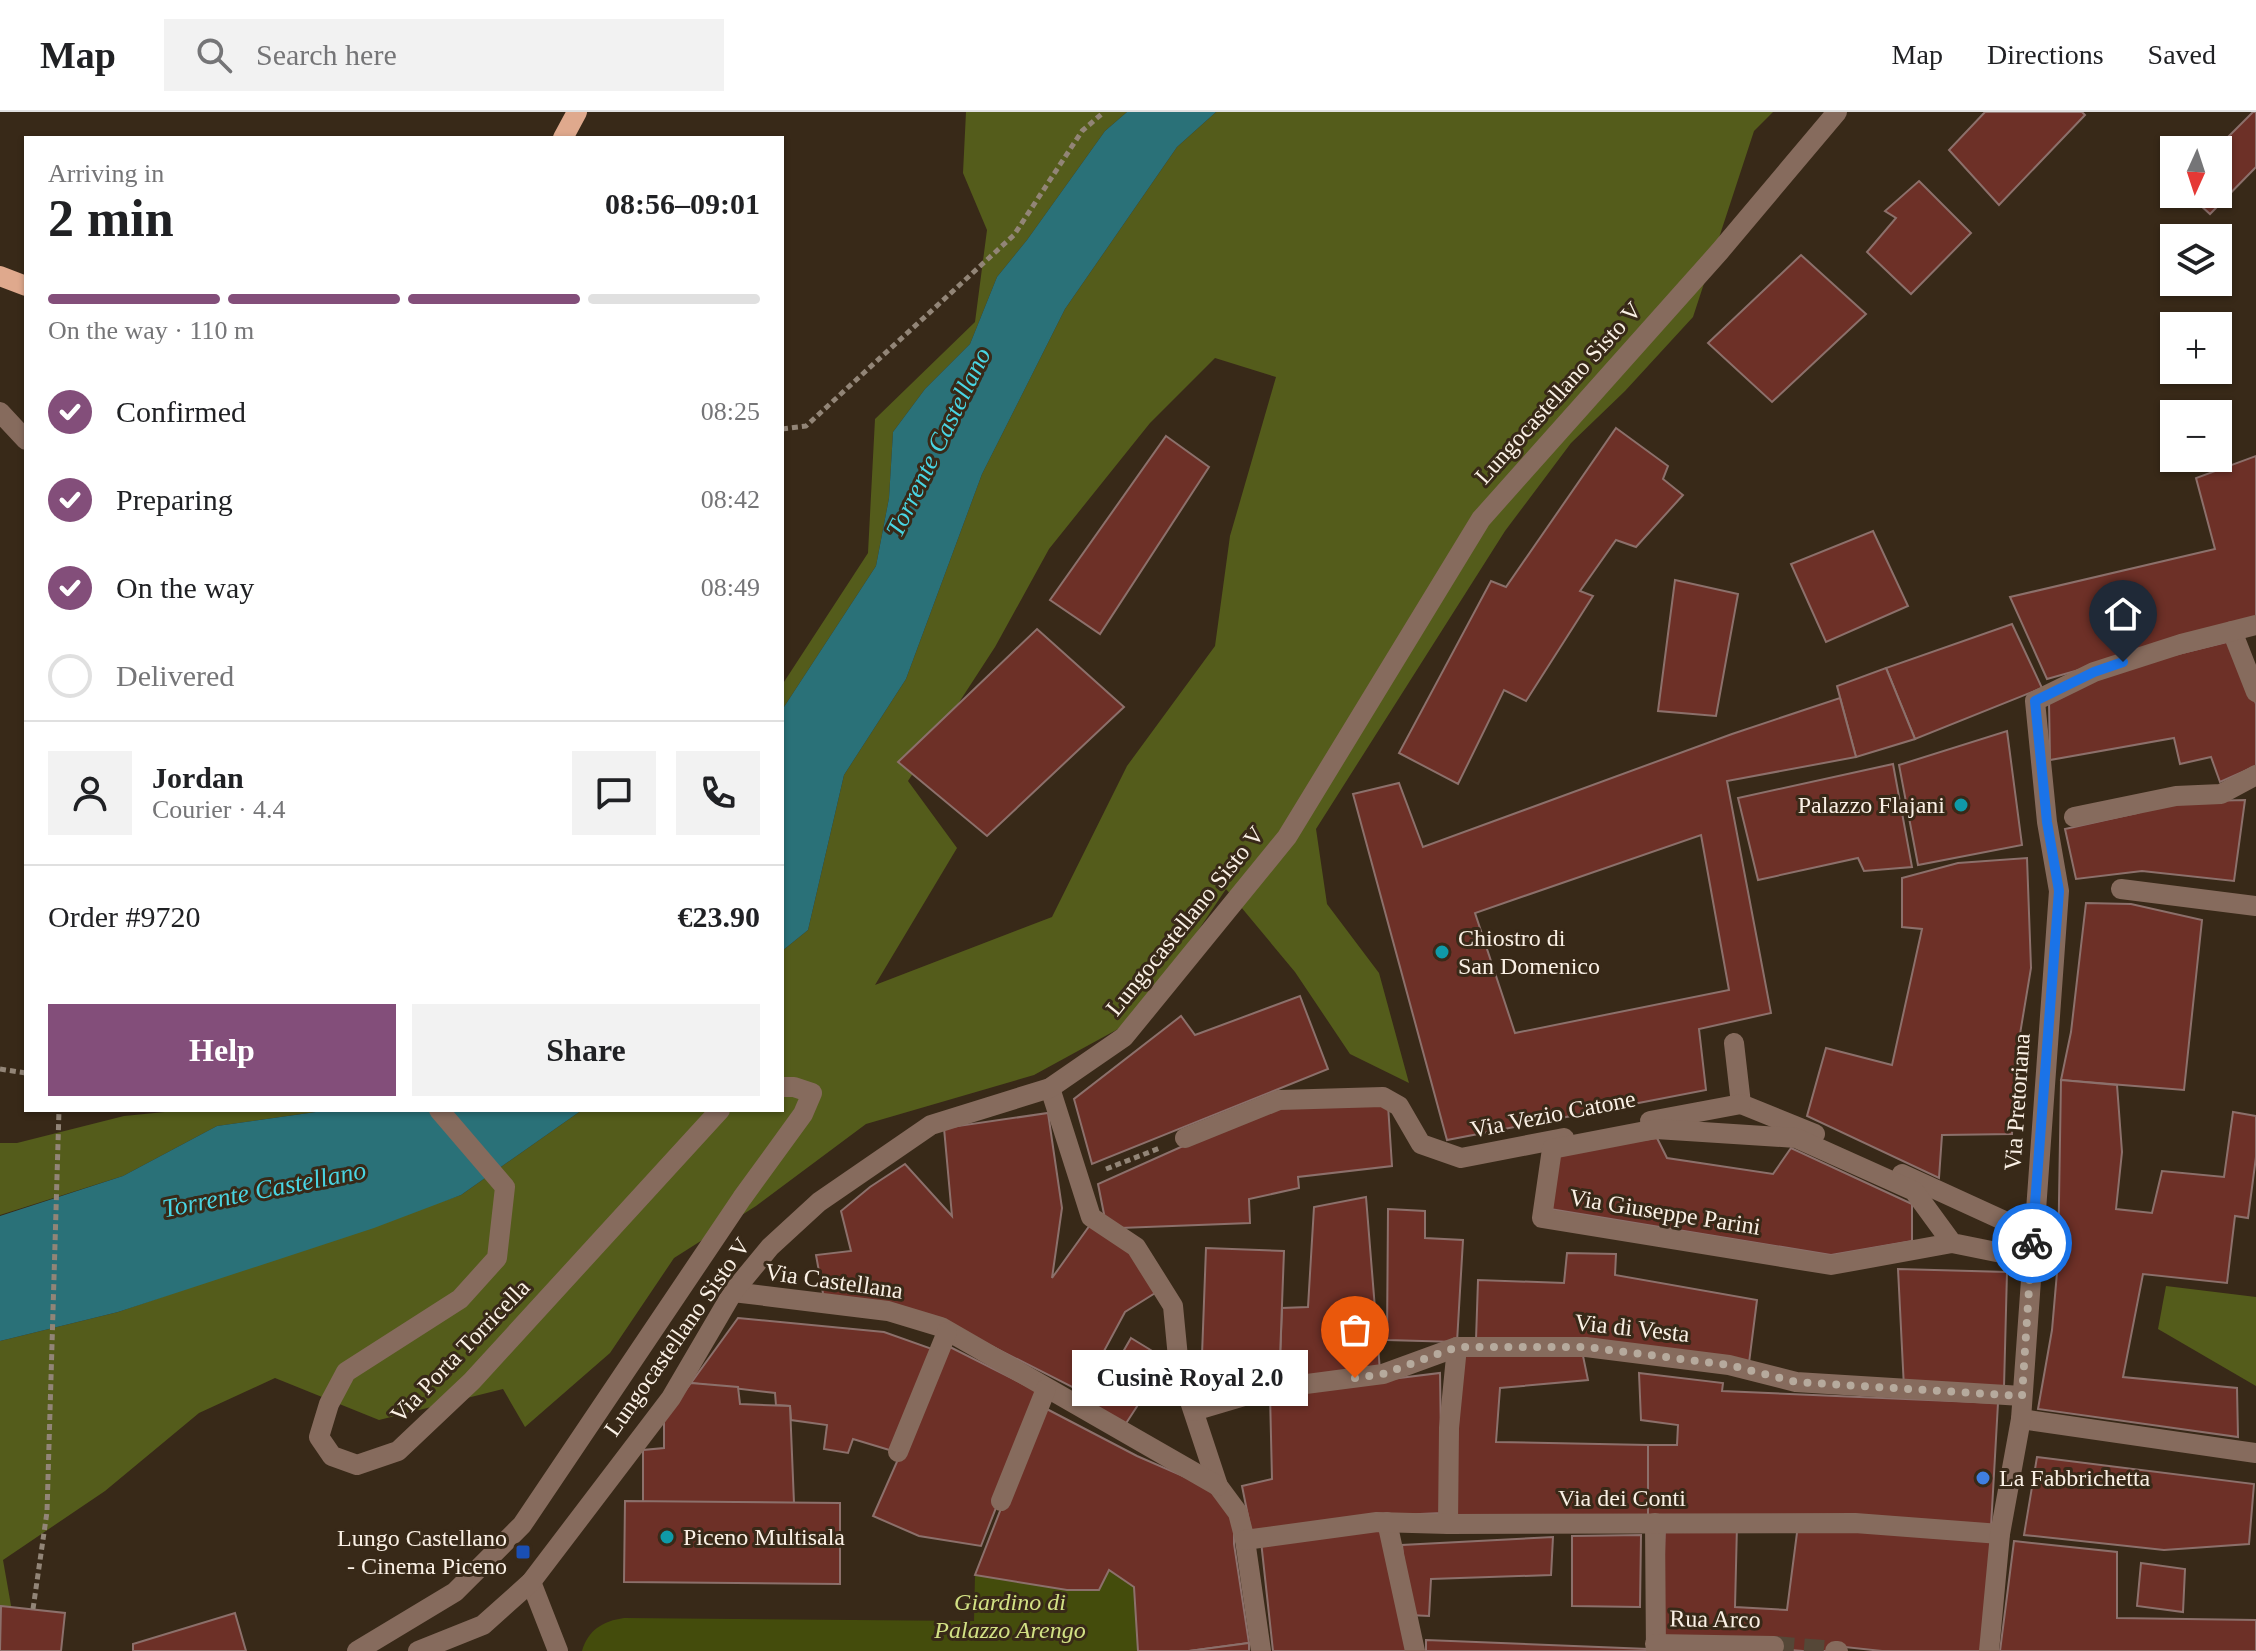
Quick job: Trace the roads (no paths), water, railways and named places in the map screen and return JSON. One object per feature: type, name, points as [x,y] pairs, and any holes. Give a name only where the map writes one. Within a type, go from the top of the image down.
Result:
[{"type":"main road","points":[[564,136],[577,112]]},
{"type":"main road","points":[[0,276],[24,285]]},
{"type":"street","name":"Lungocastellano Sisto V","points":[[418,1651],[483,1625],[531,1582],[671,1398],[733,1292],[770,1247],[819,1202],[931,1125],[1050,1088],[1124,1037],[1287,837],[1481,519],[1720,251],[1837,112]]},
{"type":"street","points":[[0,412],[24,438]]},
{"type":"street","points":[[2256,625],[2232,631],[2256,692]]},
{"type":"street","name":"Via Pretoriana","points":[[1989,1651],[2000,1534],[2021,1419],[2059,891],[2047,822],[2035,701],[2094,672],[2232,631]]},
{"type":"street","points":[[2074,817],[2176,796],[2221,794],[2256,775]]},
{"type":"street","points":[[2121,889],[2256,906]]},
{"type":"street","points":[[1734,1043],[1741,1104],[1801,1127],[2033,1234]]},
{"type":"street","points":[[357,1651],[455,1592],[522,1525],[723,1224],[803,1114],[812,1093],[784,1087]]},
{"type":"street","points":[[1050,1088],[1091,1217],[1136,1247],[1173,1306],[1179,1368],[1218,1486],[1238,1513],[1245,1540],[1261,1651]]},
{"type":"street","name":"Via Vezio Catone","points":[[1185,1138],[1279,1100],[1383,1097],[1399,1106],[1421,1144],[1461,1158],[1741,1104]]},
{"type":"street","name":"Via Porta Torricella","points":[[441,1112],[505,1187],[497,1258],[460,1299],[346,1372],[329,1404],[319,1437],[332,1456],[357,1465],[398,1451],[472,1381],[718,1112]]},
{"type":"street","name":"Via Giuseppe Parini","points":[[1952,1243],[1914,1191],[1796,1138],[1656,1129],[1552,1149],[1542,1218],[1831,1265],[1952,1243],[2031,1259]]},
{"type":"street","name":"Via Castellana","points":[[733,1292],[888,1311],[947,1332],[1218,1486]]},
{"type":"street","points":[[898,1452],[947,1332]]},
{"type":"street","points":[[1448,1524],[1449,1428],[1457,1347]]},
{"type":"street","name":"Via di Vesta","points":[[1194,1411],[1268,1389],[1383,1374],[1457,1347],[1586,1347],[1729,1365],[1796,1382],[2022,1396]]},
{"type":"street","points":[[1001,1501],[1046,1389]]},
{"type":"street","points":[[2021,1419],[2256,1453]]},
{"type":"street","points":[[1387,1522],[1415,1651]]},
{"type":"street","name":"Via dei Conti","points":[[1245,1540],[1387,1522],[1855,1523],[2000,1534]]},
{"type":"street","points":[[1655,1523],[1655,1648]]},
{"type":"street","points":[[531,1582],[558,1651]]},
{"type":"street","name":"Rua Arco","points":[[1655,1648],[1774,1646]]},
{"type":"water","name":"Torrente Castellano","points":[[1127,112],[1216,112],[1177,147],[1065,309],[982,474],[906,679],[844,775],[808,930],[784,949],[784,707],[876,566],[889,498],[893,432],[925,389],[970,344],[997,277],[1105,131]]},
{"type":"water","name":"Torrente Castellano","points":[[316,1112],[579,1112],[461,1195],[374,1228],[118,1312],[0,1341],[0,1216],[123,1176],[217,1126]]},
{"type":"tunnel","points":[[1774,1646],[1835,1651]]},
{"type":"place","name":"Palazzo Flajani","points":[[1961,805]]},
{"type":"place","name":"Chiostro di San Domenico","points":[[1442,952]]},
{"type":"place","name":"Cusinè Royal 2.0","points":[[1355,1378]]},
{"type":"place","name":"La Fabbrichetta","points":[[1983,1478]]},
{"type":"place","name":"Piceno Multisala","points":[[667,1537]]},
{"type":"place","name":"Lungo Castellano - Cinema Piceno","points":[[523,1552]]},
{"type":"park label","name":"Giardino di Palazzo Arengo","points":[[1010,1616]]}]
